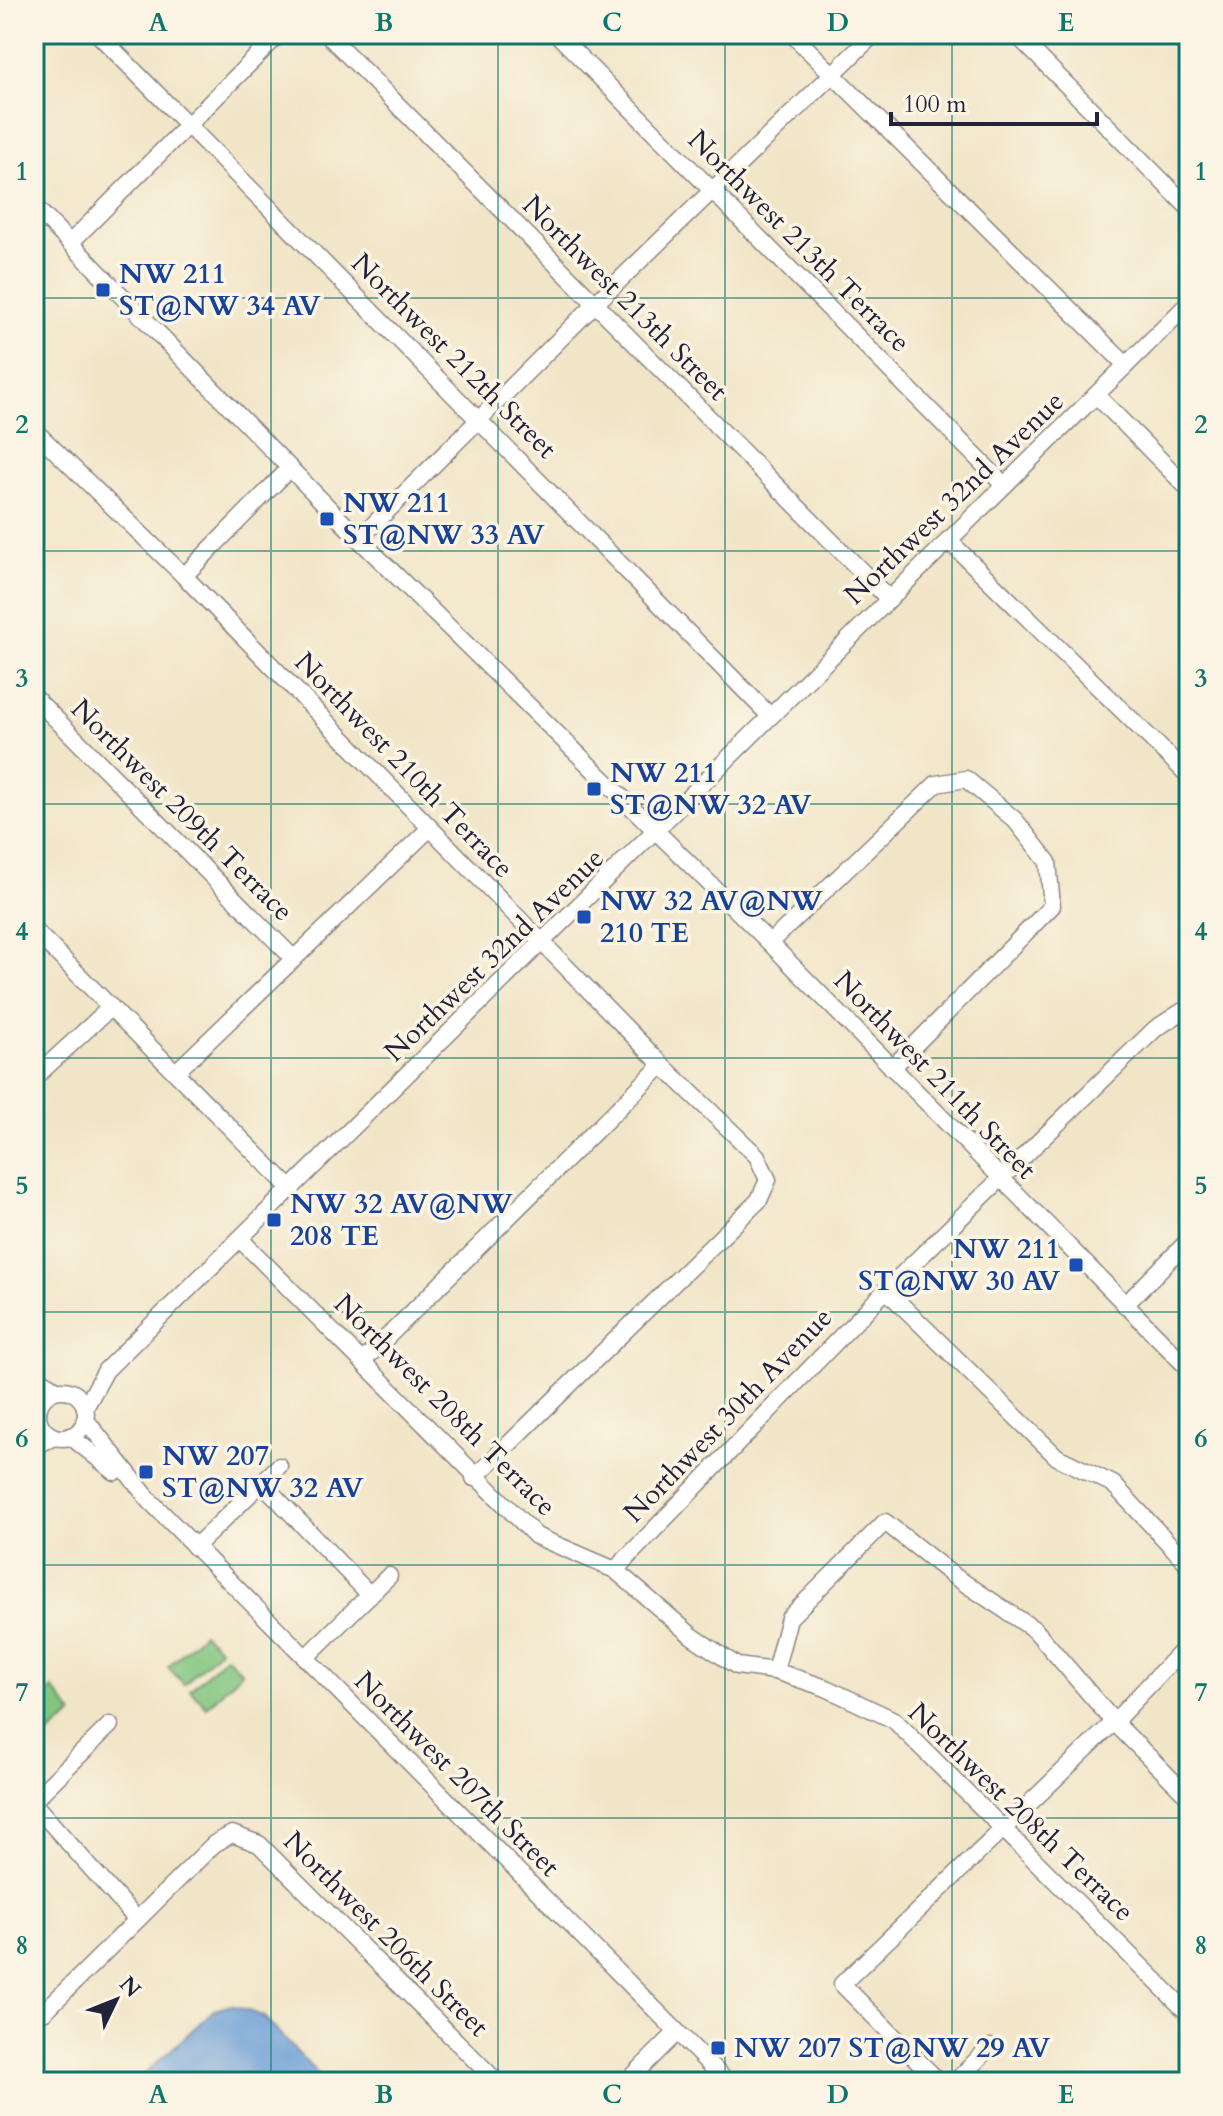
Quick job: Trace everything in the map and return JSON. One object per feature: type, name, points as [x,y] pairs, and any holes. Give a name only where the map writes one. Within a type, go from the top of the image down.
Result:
[{"type":"street","name":"Northwest 212th Street","points":[[98,34],[481,419],[770,716]]},
{"type":"street","points":[[70,243],[279,34]]},
{"type":"street","name":"Northwest 213th Street","points":[[327,34],[888,598]]},
{"type":"street","name":"Northwest 213th Terrace","points":[[557,34],[1004,485]]},
{"type":"street","points":[[792,34],[1126,365]]},
{"type":"street","points":[[359,539],[595,304],[874,34]]},
{"type":"street","points":[[1016,34],[1189,208]]},
{"type":"street","name":"Northwest 211th Street","points":[[34,206],[359,539],[770,943],[1189,1369]]},
{"type":"street","name":"Northwest 32nd Avenue","points":[[61,1390],[106,1370],[241,1240],[1189,303]]},
{"type":"street","points":[[1096,395],[1189,489]]},
{"type":"street","name":"Northwest 210th Terrace","points":[[34,430],[184,576],[662,1065],[757,1156],[768,1180],[759,1200],[474,1478]]},
{"type":"street","points":[[184,576],[290,468]]},
{"type":"street","points":[[948,540],[1189,776]]},
{"type":"street","name":"Northwest 209th Terrace","points":[[34,697],[294,959]]},
{"type":"street","points":[[770,943],[936,784],[966,779],[1015,820],[1048,862],[1052,906],[892,1068]]},
{"type":"street","points":[[176,1072],[429,829]]},
{"type":"street","points":[[34,930],[292,1190]]},
{"type":"street","points":[[34,1078],[111,1007]]},
{"type":"street","name":"Northwest 30th Avenue","points":[[615,1570],[886,1290],[1000,1179],[1155,1029],[1183,1011],[1189,1014]]},
{"type":"street","points":[[364,1360],[662,1065]]},
{"type":"street","name":"Northwest 208th Terrace","points":[[241,1240],[364,1360],[474,1478],[536,1536],[615,1570],[692,1636],[737,1666],[775,1671],[826,1688],[894,1720],[1189,2014]]},
{"type":"street","points":[[1125,1305],[1189,1240]]},
{"type":"street","points":[[886,1290],[1057,1457],[1113,1484],[1189,1565]]},
{"type":"street","name":"Northwest 32nd Avenue","points":[[85,1414],[106,1370]]},
{"type":"street","points":[[34,1374],[78,1396],[85,1414],[63,1436],[34,1446]]},
{"type":"street","points":[[61,1390],[36,1411],[44,1429],[63,1436]]},
{"type":"street","name":"Northwest 207th Street","points":[[85,1414],[150,1501],[727,2082]]},
{"type":"street","name":"Northwest 207th Street","points":[[63,1436],[150,1501]]},
{"type":"street","points":[[195,1547],[279,1466]]},
{"type":"street","points":[[262,1483],[370,1595]]},
{"type":"street","points":[[775,1671],[789,1618],[885,1522],[951,1574],[1035,1630],[1114,1722],[1189,1797]]},
{"type":"street","points":[[305,1658],[389,1576]]},
{"type":"street","points":[[939,2082],[842,1984],[1114,1722],[1189,1643]]},
{"type":"street","points":[[34,2015],[45,2011],[137,1920],[34,1802],[110,1725]]},
{"type":"street","name":"Northwest 206th Street","points":[[137,1920],[214,1844],[232,1834],[259,1844],[497,2082]]},
{"type":"street","points":[[627,2082],[677,2032]]},
{"type":"street","points":[[955,2082],[990,2047]]},
{"type":"green space","points":[[203,1633],[220,1649],[184,1684],[168,1667]]},
{"type":"green space","points":[[226,1656],[242,1672],[207,1707],[190,1690]]},
{"type":"green space","points":[[53,1689],[73,1714],[34,1747],[34,1706]]},
{"type":"water","points":[[231,2005],[263,2016],[325,2082],[136,2082],[214,2010]]},
{"type":"place","name":"NW 211 ST@NW 34 AV","points":[[103,290]]},
{"type":"place","name":"NW 211 ST@NW 33 AV","points":[[327,519]]},
{"type":"place","name":"NW 211 ST@NW 32 AV","points":[[594,789]]},
{"type":"place","name":"NW 32 AV@NW 210 TE","points":[[584,917]]},
{"type":"place","name":"NW 32 AV@NW 208 TE","points":[[274,1220]]},
{"type":"place","name":"NW 211 ST@NW 30 AV","points":[[1076,1265]]},
{"type":"place","name":"NW 207 ST@NW 32 AV","points":[[146,1472]]},
{"type":"place","name":"NW 207 ST@NW 29 AV","points":[[718,2048]]}]
